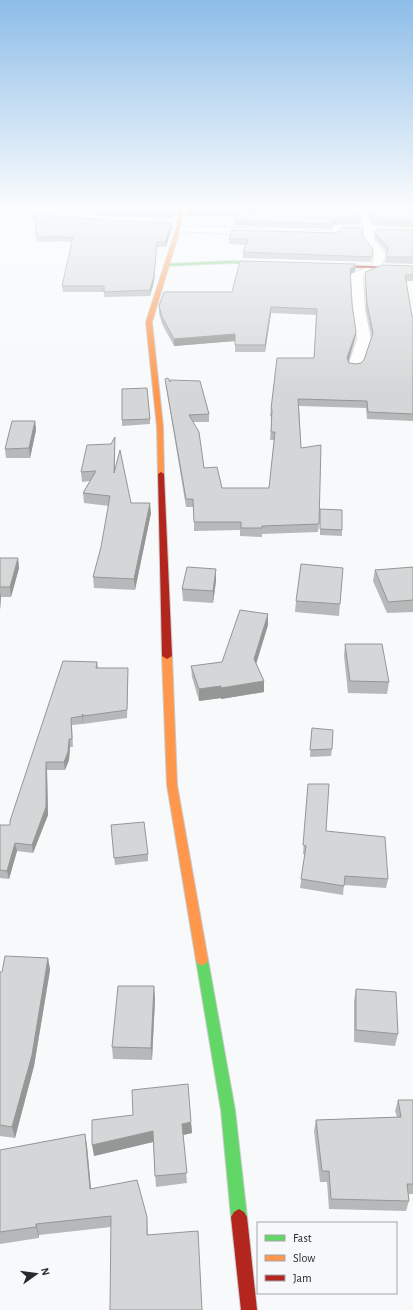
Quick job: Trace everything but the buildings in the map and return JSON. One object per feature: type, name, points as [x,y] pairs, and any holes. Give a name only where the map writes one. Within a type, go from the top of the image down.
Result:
[{"type":"street","points":[[164,271],[149,322],[160,427],[163,563],[172,785],[228,1110],[249,1310]]},
{"type":"street","points":[[355,366],[364,339],[359,310],[357,276],[369,271]]},
{"type":"traffic: fast","points":[[202,960],[228,1110],[239,1217]]},
{"type":"traffic: slow","points":[[161,474],[160,427],[149,322],[165,271]]},
{"type":"traffic: slow","points":[[167,656],[172,785],[202,960]]},
{"type":"traffic: jam","points":[[161,474],[167,656]]},
{"type":"traffic: jam","points":[[239,1217],[249,1310]]}]
